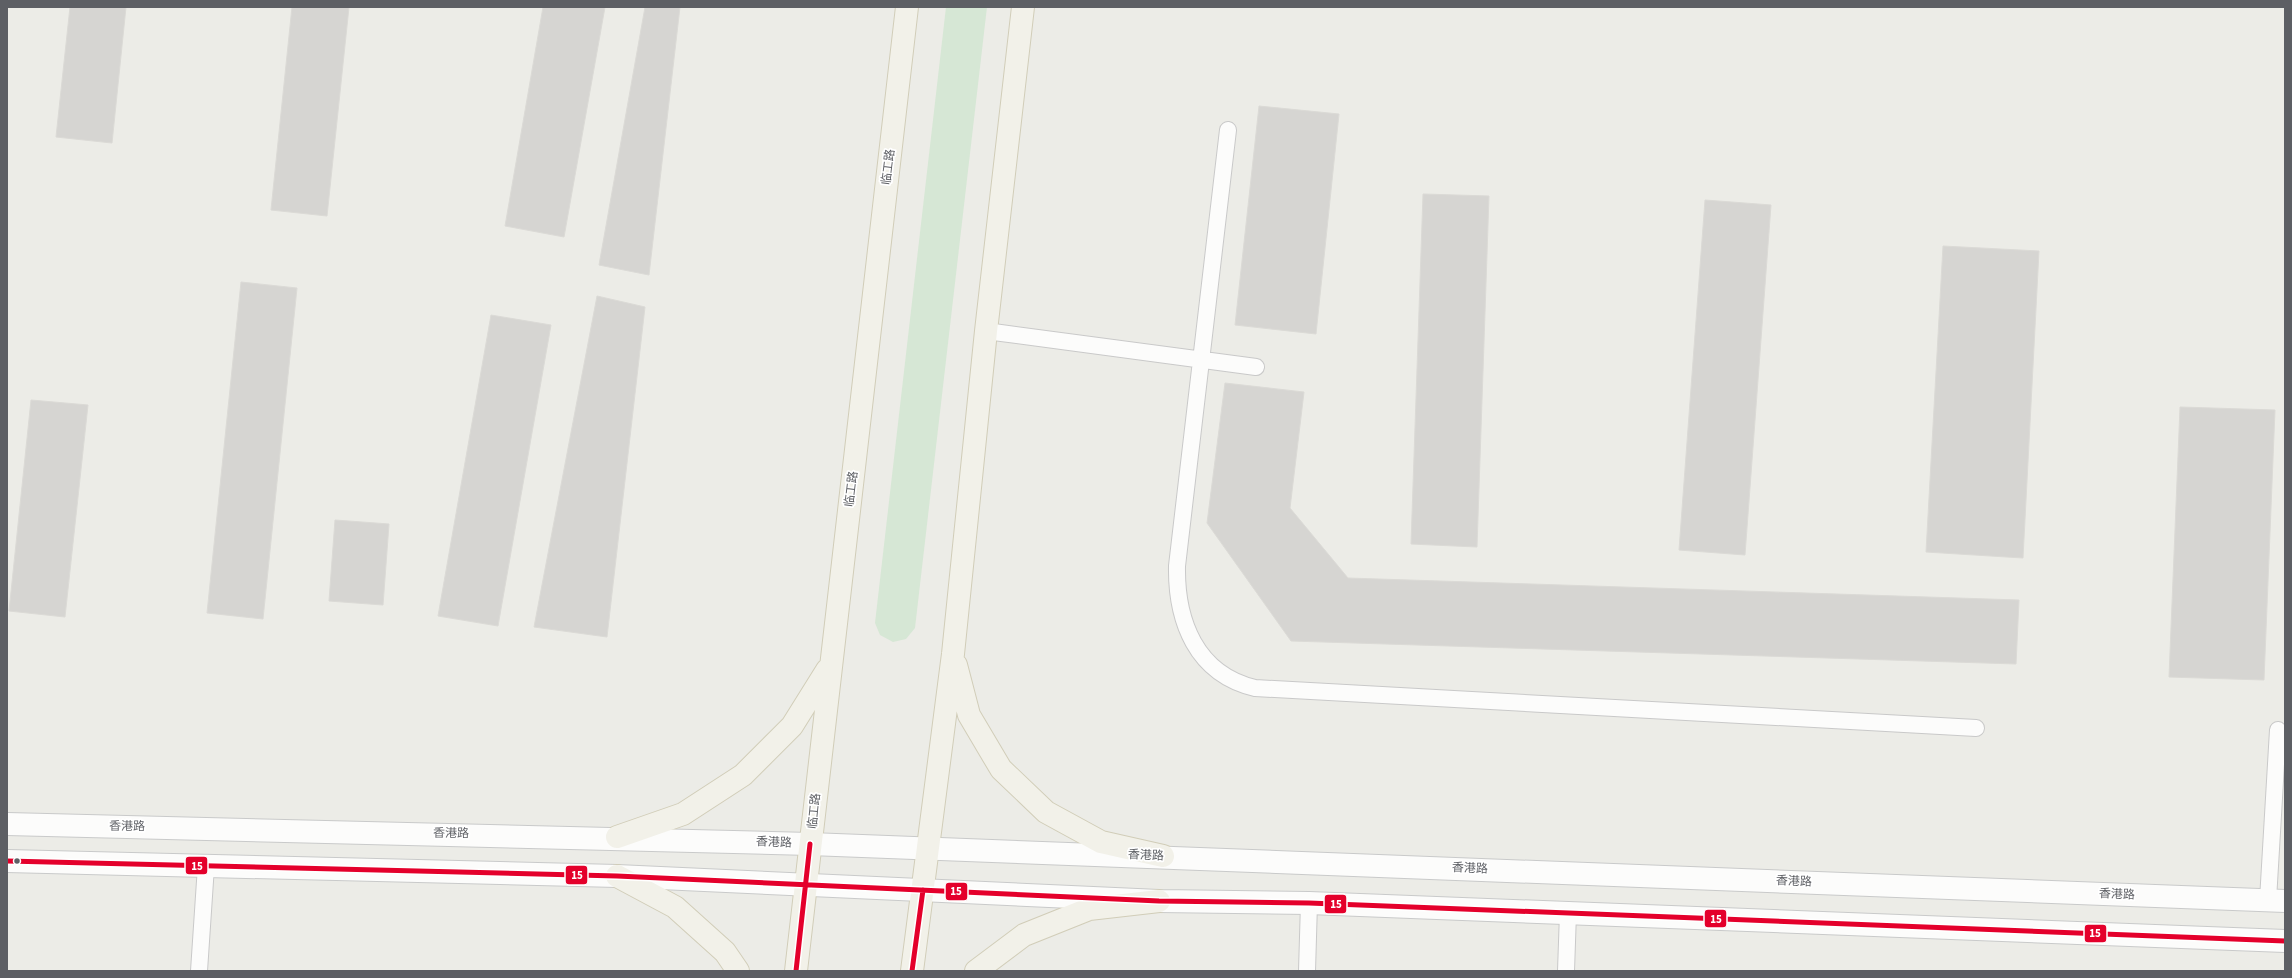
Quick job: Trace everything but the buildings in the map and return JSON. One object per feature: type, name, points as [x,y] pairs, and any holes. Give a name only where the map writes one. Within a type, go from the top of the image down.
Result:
[{"type":"main road","name":"临工路","points":[[796,971],[830,665],[907,7]]},
{"type":"main road","points":[[912,971],[952,654],[986,331],[1023,7]]},
{"type":"main road","points":[[952,654],[969,715],[1001,769],[1046,812],[1101,842],[1163,856]]},
{"type":"main road","points":[[617,837],[683,814],[743,775],[792,726],[830,665]]},
{"type":"main road","name":"香港路","points":[[7,824],[617,837],[1163,856],[2277,900]]},
{"type":"main road","points":[[7,861],[617,876],[1159,901],[1309,903],[2285,941]]},
{"type":"main road","points":[[617,876],[675,907],[725,952],[738,971]]},
{"type":"main road","points":[[976,971],[1024,935],[1089,909],[1159,901]]},
{"type":"lane","points":[[1228,130],[1178,559],[1177,591],[1182,616],[1192,641],[1215,667],[1242,685],[1263,688],[1976,728]]},
{"type":"lane","points":[[986,331],[1256,367]]},
{"type":"lane","points":[[2277,900],[2278,730]]},
{"type":"lane","points":[[199,971],[206,866]]},
{"type":"lane","points":[[1307,971],[1309,903]]},
{"type":"lane","points":[[1566,971],[1568,913]]},
{"type":"green space","points":[[946,7],[987,7],[915,628],[906,639],[893,642],[880,635],[875,623]]},
{"type":"transit line","name":"15","points":[[796,971],[810,844]]},
{"type":"transit line","name":"15","points":[[7,861],[617,876],[1159,901],[1309,903],[2285,941]]},
{"type":"transit line","name":"15","points":[[912,971],[923,890]]}]
